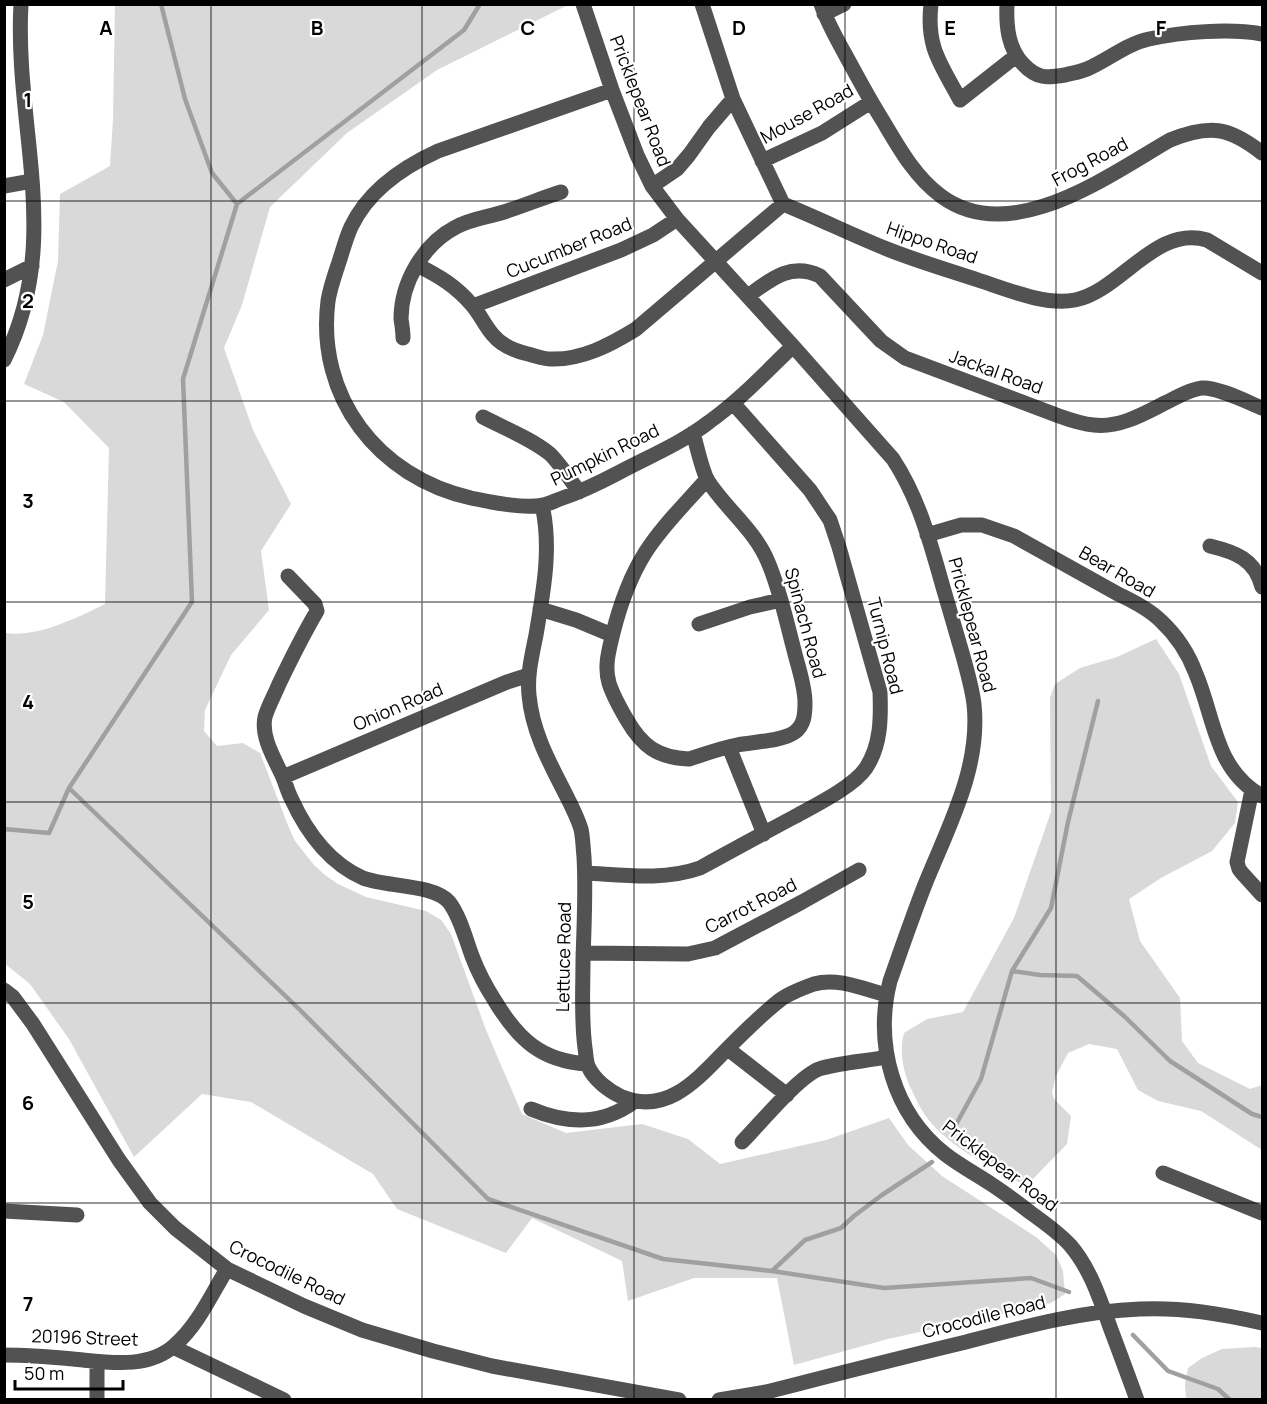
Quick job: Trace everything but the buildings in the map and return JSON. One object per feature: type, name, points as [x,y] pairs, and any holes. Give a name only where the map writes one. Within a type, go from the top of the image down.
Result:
[{"type":"street","points":[[4,360],[24,310],[32,266],[35,221],[22,70],[21,4]]},
{"type":"street","name":"Pricklepear Road","points":[[583,4],[612,90],[637,155],[652,186],[677,219],[893,459],[916,501],[969,676],[975,723],[966,783],[923,888],[886,995],[884,1022],[887,1058],[892,1079],[899,1097],[931,1141],[1049,1226],[1069,1244],[1080,1258],[1105,1311],[1137,1400]]},
{"type":"street","points":[[417,265],[454,287],[473,306],[493,336],[503,345],[519,352],[548,359],[567,358],[589,353],[636,330],[783,204],[733,99],[702,4]]},
{"type":"street","points":[[823,9],[844,4]]},
{"type":"street","points":[[931,4],[929,21],[933,50],[960,100],[1016,56]]},
{"type":"street","points":[[1008,4],[1007,31],[1016,56],[1025,67],[1045,78],[1086,69],[1135,44],[1148,40],[1236,31],[1263,34]]},
{"type":"street","name":"Frog Road","points":[[823,9],[871,102],[909,164],[940,196],[966,209],[1012,213],[1031,210],[1073,196],[1170,140],[1202,130],[1219,130],[1233,134],[1263,153]]},
{"type":"street","name":"Pumpkin Road","points":[[612,90],[438,151],[399,172],[372,197],[354,221],[328,300],[328,346],[336,381],[352,417],[376,447],[404,470],[444,491],[505,504],[542,505],[579,492],[693,433],[733,404],[793,346]]},
{"type":"street","points":[[652,186],[677,168],[733,99]]},
{"type":"street","name":"Mouse Road","points":[[762,161],[822,133],[871,102]]},
{"type":"street","points":[[4,186],[32,181]]},
{"type":"street","points":[[403,338],[402,307],[410,280],[417,265],[437,240],[455,228],[561,192]]},
{"type":"street","name":"Hippo Road","points":[[783,204],[889,250],[1015,292],[1045,299],[1074,300],[1090,295],[1110,284],[1151,252],[1188,237],[1207,240],[1263,273]]},
{"type":"street","name":"Cucumber Road","points":[[473,306],[621,250],[653,235],[677,219]]},
{"type":"street","points":[[4,280],[32,266]]},
{"type":"street","name":"Jackal Road","points":[[748,296],[785,273],[799,270],[810,271],[820,276],[881,341],[905,358],[1079,423],[1105,426],[1118,424],[1180,396],[1204,388],[1263,408]]},
{"type":"street","name":"Turnip Road","points":[[585,873],[669,876],[700,868],[822,801],[859,776],[866,768],[878,739],[881,713],[880,692],[830,520],[810,489],[733,404]]},
{"type":"street","points":[[483,417],[540,447],[559,465],[579,492]]},
{"type":"street","name":"Spinach Road","points":[[612,635],[607,655],[607,669],[609,682],[620,708],[634,732],[651,748],[666,756],[689,759],[729,747],[793,734],[804,720],[803,685],[781,600],[768,561],[762,548],[707,479],[693,433]]},
{"type":"street","points":[[540,609],[576,620],[612,635],[624,597],[646,551],[660,531],[707,479]]},
{"type":"street","name":"Lettuce Road","points":[[542,505],[547,540],[540,609],[529,675],[530,708],[538,738],[581,828],[585,873],[583,1032],[587,1064]]},
{"type":"street","name":"Bear Road","points":[[927,535],[961,525],[982,525],[1014,536],[1134,601],[1161,620],[1182,647],[1196,674],[1220,748],[1233,772],[1257,793]]},
{"type":"street","points":[[1210,546],[1230,550],[1247,561],[1263,587]]},
{"type":"street","points":[[288,576],[315,604],[317,611],[296,648],[265,717],[264,728],[267,740],[302,820],[325,851],[362,878],[434,892],[442,896],[457,916],[474,962],[505,1017],[524,1040],[538,1050],[557,1060],[587,1064],[593,1074],[608,1089],[622,1097],[635,1101],[655,1101],[679,1092],[705,1074],[763,1014],[783,998],[813,984],[834,981],[886,995]]},
{"type":"street","points":[[699,624],[750,607],[781,600]]},
{"type":"street","name":"Onion Road","points":[[283,777],[507,682],[529,675]]},
{"type":"street","points":[[729,747],[764,834]]},
{"type":"street","points":[[1257,793],[1237,862],[1242,873],[1263,895]]},
{"type":"street","name":"Carrot Road","points":[[583,953],[688,954],[715,948],[859,870]]},
{"type":"street","name":"Crocodile Road","points":[[4,990],[14,998],[33,1024],[119,1160],[150,1203],[175,1228],[227,1269],[304,1306],[362,1330],[433,1351],[492,1366],[679,1400]]},
{"type":"street","points":[[728,1048],[787,1095]]},
{"type":"street","points":[[742,1142],[804,1078],[819,1069],[887,1058]]},
{"type":"street","points":[[531,1109],[549,1116],[582,1121],[613,1114],[635,1101]]},
{"type":"street","points":[[1162,1173],[1263,1212]]},
{"type":"street","points":[[4,1211],[77,1215]]},
{"type":"street","name":"20196 Street","points":[[4,1355],[97,1362],[148,1360],[163,1354],[187,1334],[227,1269]]},
{"type":"street","name":"Crocodile Road","points":[[719,1400],[766,1392],[1053,1320],[1105,1311],[1178,1309],[1219,1313],[1263,1323]]},
{"type":"street","points":[[173,1347],[284,1400]]},
{"type":"street","points":[[97,1362],[97,1400]]},
{"type":"shaded area","points":[[115,5],[566,5],[437,70],[347,133],[270,207],[242,305],[224,348],[253,430],[291,504],[261,551],[269,610],[231,655],[205,710],[204,731],[217,746],[243,743],[260,753],[295,841],[325,875],[366,897],[426,911],[441,920],[451,934],[486,1030],[522,1114],[566,1133],[642,1124],[688,1139],[720,1164],[826,1140],[889,1118],[908,1145],[942,1176],[1036,1237],[1056,1255],[1063,1271],[1065,1294],[1051,1303],[888,1339],[794,1365],[777,1278],[694,1278],[628,1301],[622,1261],[532,1218],[506,1253],[397,1209],[373,1174],[251,1102],[202,1094],[134,1157],[69,1039],[30,984],[4,963],[5,633],[30,633],[43,630],[105,604],[109,448],[64,402],[24,384],[43,335],[58,261],[60,194],[110,166]]},
{"type":"shaded area","points":[[1156,639],[1179,674],[1211,766],[1238,802],[1235,823],[1212,851],[1161,878],[1129,899],[1140,941],[1180,998],[1182,1041],[1198,1063],[1250,1089],[1262,1085],[1262,1150],[1201,1111],[1158,1101],[1138,1090],[1117,1049],[1089,1044],[1068,1053],[1056,1076],[1052,1092],[1054,1099],[1071,1116],[1067,1144],[1026,1186],[961,1149],[928,1119],[905,1074],[902,1060],[904,1033],[927,1019],[963,1012],[1014,918],[1051,812],[1050,698],[1055,684],[1080,668],[1117,657]]},
{"type":"shaded area","points":[[1262,1348],[1262,1399],[1186,1399],[1185,1384],[1188,1368],[1202,1358],[1222,1349]]},
{"type":"waterway","points":[[161,4],[185,99],[212,173],[237,204]]},
{"type":"waterway","points":[[4,829],[49,833],[69,788],[192,602],[183,379],[237,204],[464,30],[480,4]]},
{"type":"waterway","points":[[953,1130],[981,1079],[1012,971],[1051,908],[1068,822],[1098,701]]},
{"type":"waterway","points":[[69,788],[300,1010],[488,1199],[663,1259],[772,1271],[884,1288],[1031,1278],[1069,1292]]},
{"type":"waterway","points":[[1012,971],[1040,975],[1077,976],[1124,1016],[1170,1061],[1252,1114],[1262,1117]]},
{"type":"waterway","points":[[772,1271],[805,1240],[841,1228],[882,1195],[932,1162]]},
{"type":"waterway","points":[[1133,1335],[1168,1371],[1218,1389],[1230,1400]]}]
